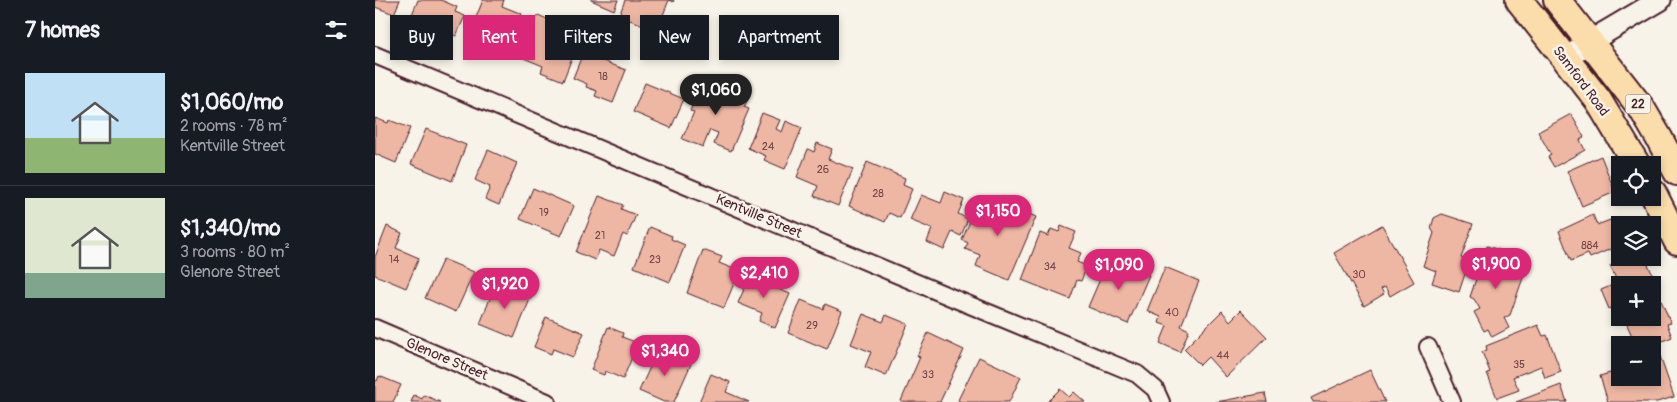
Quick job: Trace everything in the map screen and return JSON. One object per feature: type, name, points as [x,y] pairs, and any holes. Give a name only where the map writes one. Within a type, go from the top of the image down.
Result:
[{"type":"main road","name":"Samford Road","points":[[1519,0],[1598,100],[1632,156]]},
{"type":"main road","name":"22","points":[[1557,0],[1642,109],[1677,172]]},
{"type":"main road","points":[[1659,206],[1677,242]]},
{"type":"street","points":[[1565,59],[1660,0]]},
{"type":"street","name":"Kentville Street","points":[[375,55],[1137,374],[1155,389],[1161,402]]},
{"type":"street","name":"Glenore Street","points":[[375,328],[547,402]]},
{"type":"street","points":[[1428,347],[1453,402]]},
{"type":"building","points":[[375,0],[400,0],[394,14],[375,7]]},
{"type":"building","points":[[418,0],[441,0],[457,7],[455,12],[463,15],[463,20],[456,36],[453,35],[453,15],[412,15]]},
{"type":"building","points":[[483,0],[504,0],[502,6],[522,14],[522,15],[477,15]]},
{"type":"building","points":[[591,0],[618,0],[614,10]]},
{"type":"building","points":[[625,0],[669,0],[663,15],[640,15],[640,24],[630,20],[630,15],[619,15]]},
{"type":"building","points":[[538,15],[545,18],[545,60],[571,60],[563,81],[541,72],[543,66],[528,60],[535,60],[535,22]]},
{"type":"building","points":[[580,60],[601,60],[626,70],[613,103],[595,96],[597,91],[586,87],[587,84],[573,78]]},
{"type":"building","points":[[703,80],[748,99],[744,107],[749,109],[731,151],[714,144],[718,133],[710,130],[703,147],[682,139],[694,112],[690,111]]},
{"type":"building","points":[[645,83],[684,99],[671,128],[633,112]]},
{"type":"building","points":[[762,113],[780,120],[776,129],[782,132],[786,121],[802,128],[785,169],[764,160],[766,156],[748,148]]},
{"type":"building","points":[[1571,114],[1584,137],[1580,140],[1585,150],[1554,167],[1548,157],[1551,155],[1538,132]]},
{"type":"building","points":[[375,118],[388,123],[389,120],[410,128],[396,163],[375,154]]},
{"type":"building","points":[[426,129],[466,145],[452,181],[411,164]]},
{"type":"building","points":[[817,143],[832,149],[828,159],[853,169],[838,206],[814,196],[818,186],[797,177],[808,149],[814,152]]},
{"type":"building","points":[[488,150],[517,163],[499,205],[485,199],[490,187],[475,180]]},
{"type":"building","points":[[1601,156],[1611,182],[1611,194],[1582,206],[1567,171]]},
{"type":"building","points":[[867,162],[905,178],[903,185],[912,189],[900,218],[889,213],[885,222],[849,206]]},
{"type":"building","points":[[533,188],[574,206],[561,236],[520,219]]},
{"type":"building","points":[[945,192],[964,200],[958,214],[968,219],[961,236],[952,232],[944,250],[927,242],[932,229],[910,220],[921,195],[941,203]]},
{"type":"building","points":[[599,196],[623,205],[621,209],[636,215],[627,236],[623,234],[614,256],[599,250],[595,260],[576,252]]},
{"type":"building","points":[[991,197],[1036,217],[1009,280],[976,266],[980,255],[965,249],[968,243],[962,240],[976,207],[985,210]]},
{"type":"building","points":[[1442,214],[1473,224],[1461,258],[1469,262],[1459,292],[1432,283],[1436,271],[1423,266],[1434,233],[1431,228],[1434,218]]},
{"type":"building","points":[[1593,215],[1597,225],[1611,220],[1611,249],[1590,258],[1588,254],[1571,261],[1559,231]]},
{"type":"building","points":[[1382,225],[1414,282],[1390,296],[1385,287],[1381,289],[1384,294],[1364,306],[1334,253]]},
{"type":"building","points":[[387,226],[402,233],[396,248],[419,258],[406,288],[375,275],[375,257]]},
{"type":"building","points":[[1061,226],[1076,232],[1069,248],[1081,253],[1077,262],[1087,266],[1081,281],[1077,280],[1070,299],[1022,280],[1040,233],[1048,236],[1051,229],[1059,232]]},
{"type":"building","points":[[650,227],[672,236],[671,239],[685,245],[670,282],[634,267]]},
{"type":"building","points":[[1487,246],[1518,256],[1513,271],[1524,275],[1510,315],[1504,318],[1509,328],[1492,337],[1488,329],[1484,331],[1474,312],[1480,309],[1474,299],[1470,297]]},
{"type":"building","points":[[703,250],[722,257],[719,263],[739,271],[724,308],[687,293]]},
{"type":"building","points":[[1109,258],[1149,275],[1128,324],[1088,307]]},
{"type":"building","points":[[443,259],[474,272],[456,312],[425,298]]},
{"type":"building","points":[[1610,266],[1649,266],[1653,276],[1615,276]]},
{"type":"building","points":[[1165,267],[1199,281],[1181,326],[1189,330],[1180,352],[1160,343],[1167,326],[1159,323],[1161,317],[1147,311]]},
{"type":"building","points":[[752,271],[773,281],[771,286],[790,294],[775,328],[759,321],[762,313],[738,303]]},
{"type":"building","points":[[496,283],[531,297],[514,338],[480,324]]},
{"type":"building","points":[[1611,286],[1611,308],[1609,309],[1601,290]]},
{"type":"building","points":[[801,300],[823,309],[825,304],[842,311],[827,349],[788,333]]},
{"type":"building","points":[[1661,300],[1671,323],[1667,324],[1672,337],[1661,342],[1661,336],[1632,336],[1628,326],[1661,326]]},
{"type":"building","points":[[1241,310],[1267,337],[1226,377],[1208,357],[1200,365],[1184,349],[1222,311],[1230,321]]},
{"type":"building","points":[[863,314],[883,322],[886,315],[908,324],[886,376],[865,367],[871,352],[851,344]]},
{"type":"building","points":[[546,317],[584,333],[573,357],[553,349],[551,354],[534,347]]},
{"type":"building","points":[[1538,325],[1543,336],[1547,335],[1561,372],[1545,378],[1541,366],[1513,377],[1519,390],[1497,398],[1487,373],[1490,372],[1482,352],[1487,350],[1486,346]]},
{"type":"building","points":[[608,327],[623,333],[622,337],[638,343],[623,379],[605,371],[604,375],[591,370]]},
{"type":"building","points":[[928,333],[964,350],[940,402],[901,401],[920,357],[917,356]]},
{"type":"building","points":[[658,350],[691,364],[674,402],[664,402],[639,391]]},
{"type":"building","points":[[979,357],[1021,377],[1009,402],[961,402],[958,400]]},
{"type":"building","points":[[1661,359],[1674,397],[1657,402],[1608,402],[1600,376],[1611,373],[1611,386],[1661,386]]},
{"type":"building","points":[[1370,370],[1385,402],[1313,402],[1311,398]]},
{"type":"building","points":[[711,374],[730,382],[726,392],[749,402],[699,402]]},
{"type":"building","points":[[379,376],[401,385],[393,402],[375,402],[375,380],[377,381]]},
{"type":"building","points":[[1561,385],[1567,402],[1516,402]]},
{"type":"building","points":[[1060,389],[1069,397],[1074,392],[1085,402],[1047,402]]},
{"type":"building","points":[[1265,393],[1267,402],[1216,402]]},
{"type":"building","points":[[414,395],[422,399],[424,395],[440,402],[411,402]]}]
